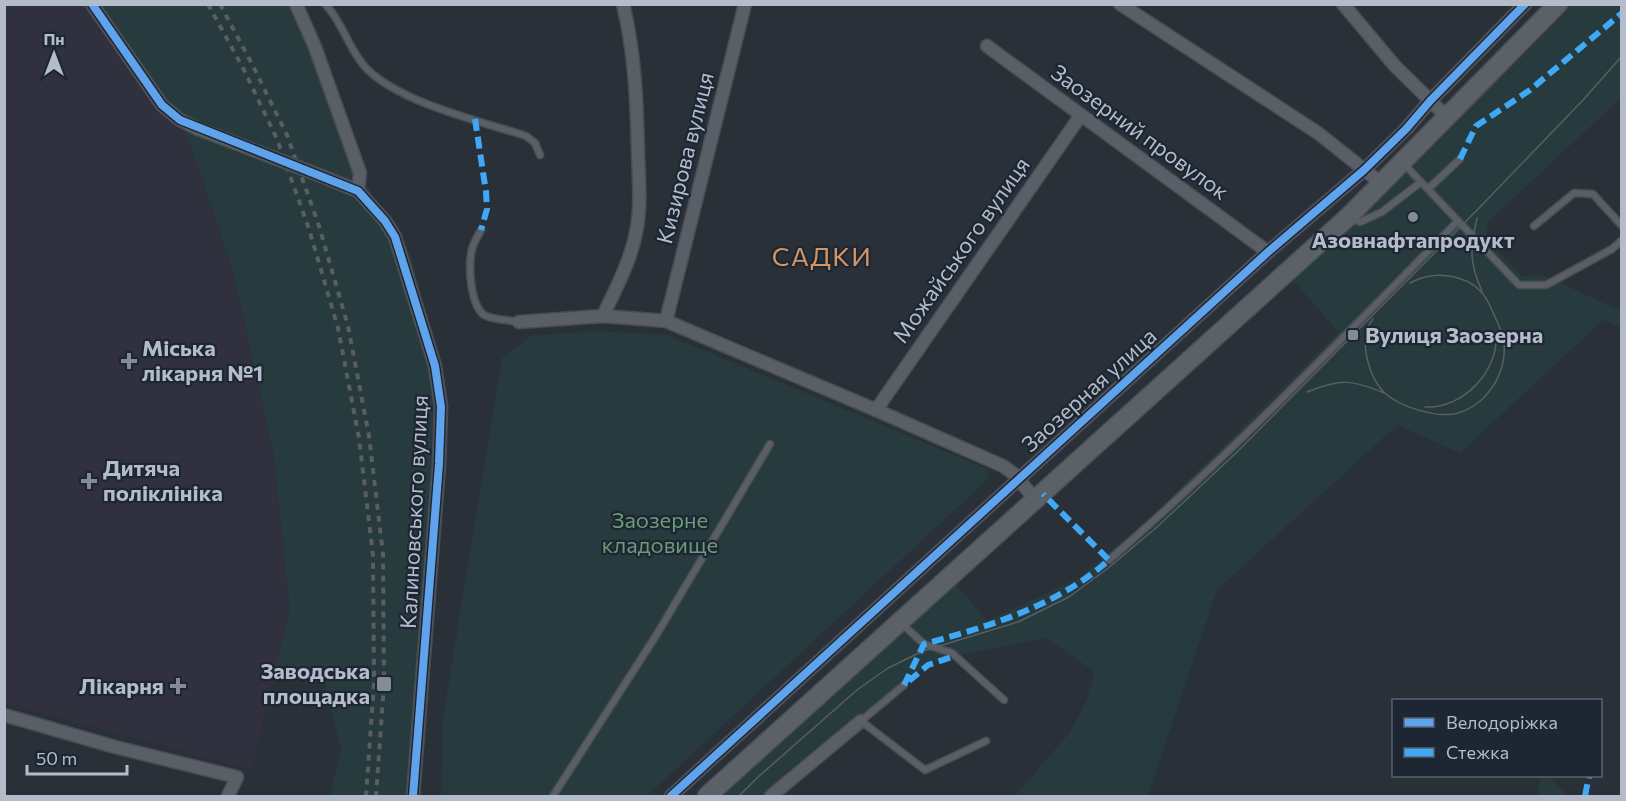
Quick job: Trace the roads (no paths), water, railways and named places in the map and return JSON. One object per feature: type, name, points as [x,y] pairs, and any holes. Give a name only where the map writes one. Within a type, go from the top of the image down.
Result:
[{"type":"main road","points":[[707,796],[901,623],[1347,217],[1558,4]]},
{"type":"street","name":"Калиновського вулиця","points":[[92,4],[162,105],[180,120],[358,191],[385,221],[395,237],[435,366],[441,407],[438,476],[413,796]]},
{"type":"street","points":[[296,4],[315,47],[360,173],[358,191]]},
{"type":"street","points":[[603,316],[630,254],[637,228],[640,202],[632,57],[623,4]]},
{"type":"street","name":"Кизирова вулиця","points":[[666,321],[745,4]]},
{"type":"street","points":[[1120,4],[1318,133],[1381,183]]},
{"type":"street","points":[[1343,4],[1395,66],[1447,117]]},
{"type":"street","name":"Заозерная улица","points":[[671,796],[1268,252],[1364,170],[1525,4]]},
{"type":"street","name":"Заозерний провулок","points":[[987,46],[1268,252]]},
{"type":"street","name":"Можайського вулиця","points":[[876,410],[1081,115]]},
{"type":"street","points":[[519,322],[603,316],[666,321],[1003,466],[1036,500]]},
{"type":"street","points":[[4,715],[115,747],[237,777],[228,796]]},
{"type":"street","points":[[771,796],[861,721]]},
{"type":"lane","points":[[325,4],[332,11],[360,60],[367,69],[386,84],[410,98],[526,136],[535,143],[540,155]]},
{"type":"lane","points":[[1428,189],[1460,159]]},
{"type":"lane","points":[[1402,162],[1519,285],[1546,285],[1612,249],[1622,240]]},
{"type":"lane","points":[[1347,217],[1360,222],[1382,212],[1421,182]]},
{"type":"lane","points":[[1534,226],[1574,193],[1593,194],[1622,226]]},
{"type":"lane","points":[[1109,560],[1233,448],[1458,221]]},
{"type":"lane","points":[[481,230],[472,247],[469,263],[475,302],[479,311],[486,316],[519,322]]},
{"type":"lane","points":[[553,796],[657,634],[770,444]]},
{"type":"lane","points":[[901,623],[924,645],[952,653],[1004,700]]},
{"type":"lane","points":[[904,685],[861,721],[925,770],[986,741]]},
{"type":"tram line","points":[[739,796],[857,690],[888,668],[923,651],[1018,622],[1069,597],[1107,569],[1157,527],[1237,452],[1482,205],[1622,56]]},
{"type":"tram line","points":[[1477,218],[1472,255],[1482,291]]},
{"type":"tram line","points":[[1373,319],[1366,337],[1367,358],[1376,381],[1391,398],[1418,410],[1446,415],[1465,410],[1485,397],[1502,366],[1504,342],[1498,322],[1483,294],[1475,286],[1465,281],[1443,275],[1420,278],[1410,283]]},
{"type":"tram line","points":[[1425,407],[1453,402],[1476,385],[1492,361],[1496,334]]},
{"type":"tram line","points":[[1307,392],[1346,382],[1363,385],[1384,393]]},
{"type":"railway","points":[[208,4],[244,70],[277,139],[309,229],[338,328],[359,438],[373,555],[374,683],[366,796]]},
{"type":"railway","points":[[220,4],[287,135],[319,226],[348,326],[369,436],[383,554],[384,684],[376,796]]},
{"type":"place","name":"Азовнафтапродукт","points":[[1413,217]]},
{"type":"place","name":"Вулиця Заозерна","points":[[1353,335]]},
{"type":"place","name":"Міська лікарня №1","points":[[129,361]]},
{"type":"place","name":"Дитяча поліклініка","points":[[89,481]]},
{"type":"place","name":"Заводська площадка","points":[[384,684]]},
{"type":"place","name":"Лікарня","points":[[178,686]]},
{"type":"district","name":"САДКИ","points":[[822,257]]},
{"type":"park label","name":"Заозерне кладовище","points":[[660,532]]}]
